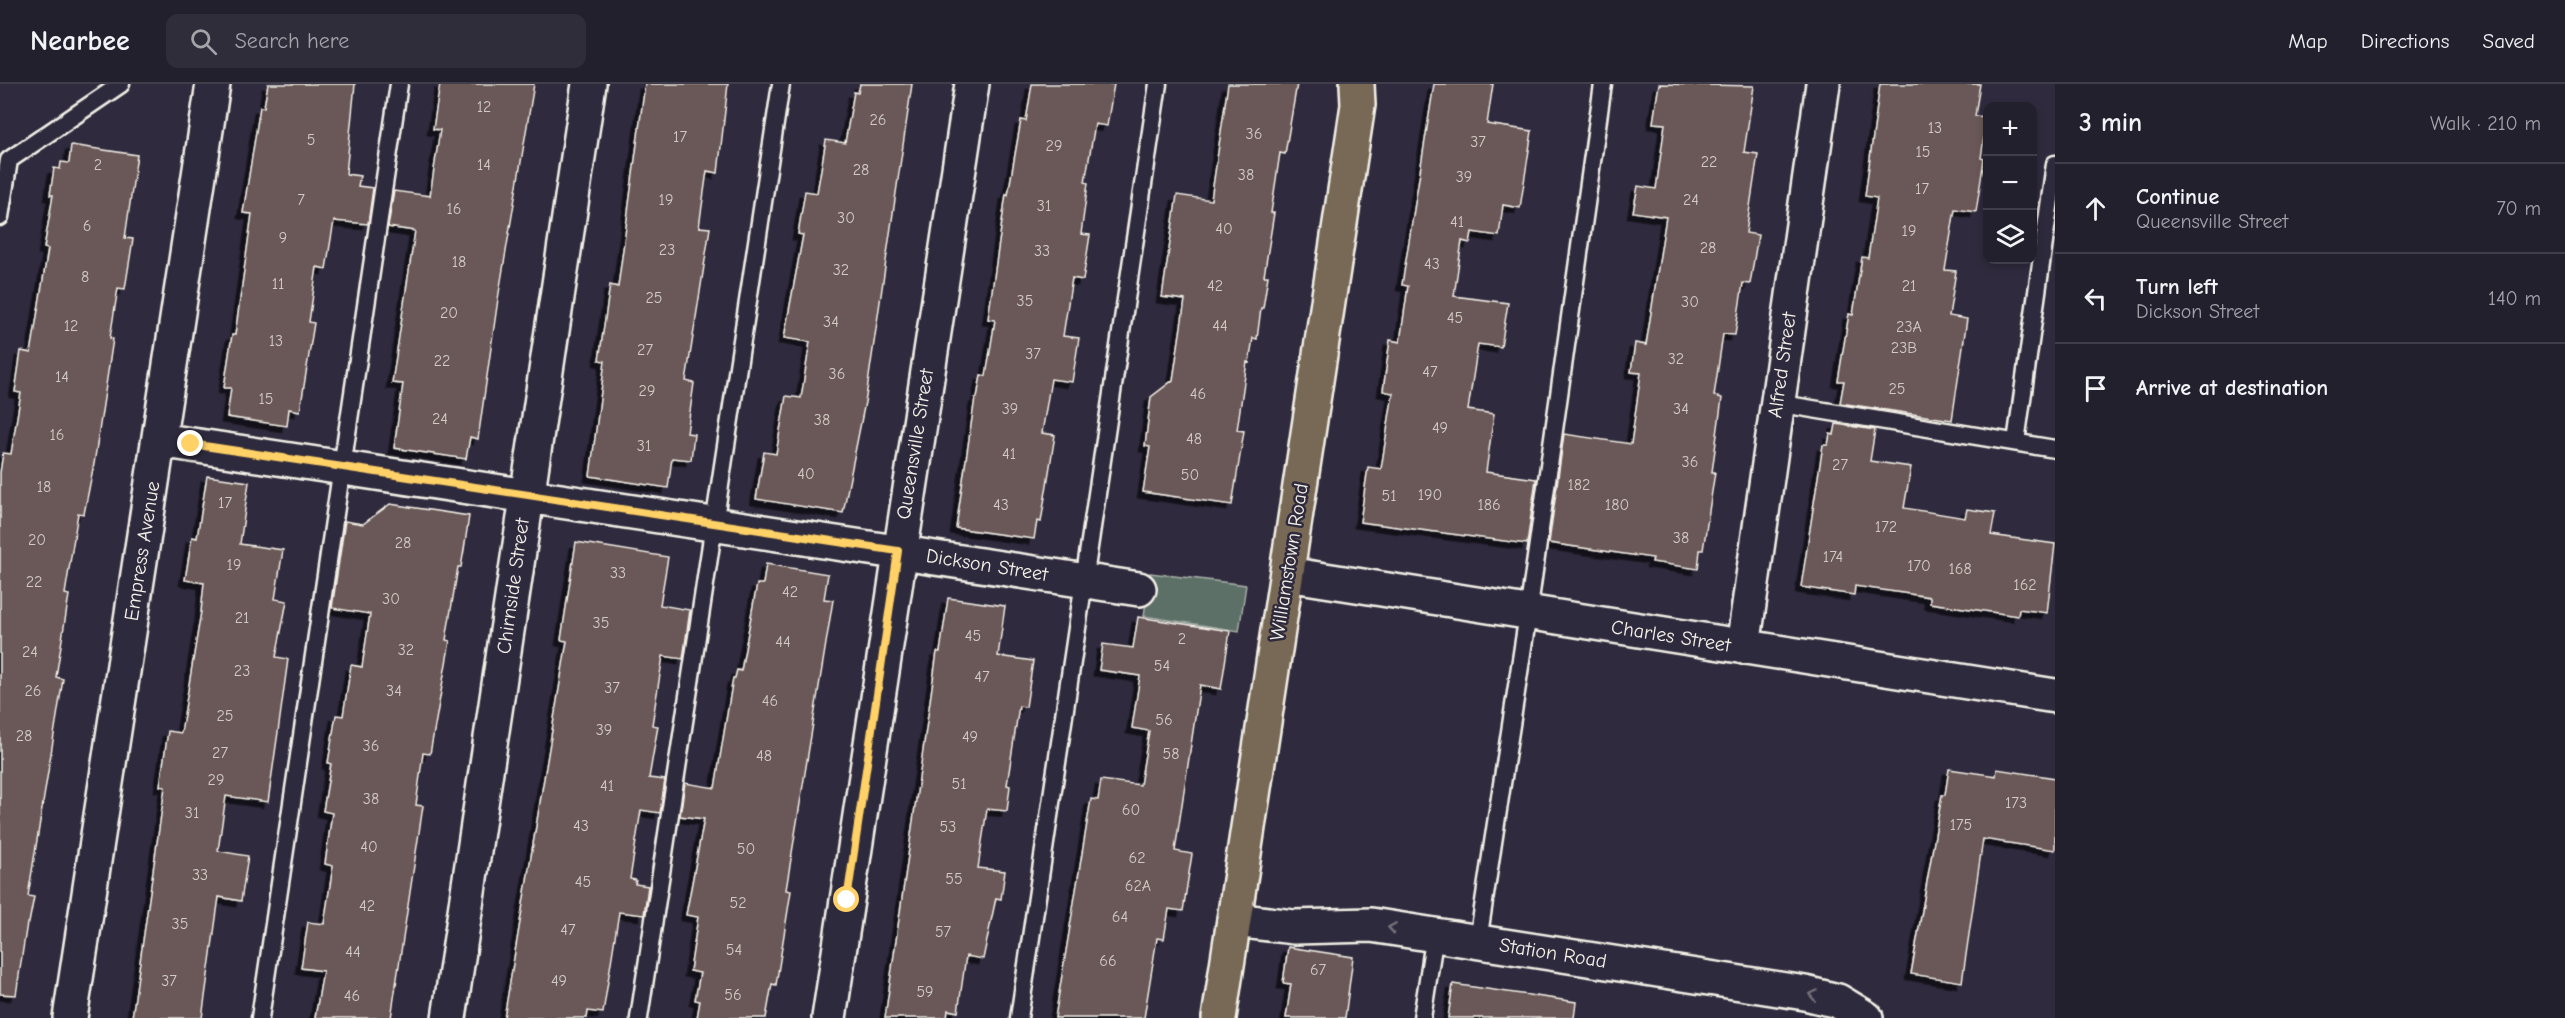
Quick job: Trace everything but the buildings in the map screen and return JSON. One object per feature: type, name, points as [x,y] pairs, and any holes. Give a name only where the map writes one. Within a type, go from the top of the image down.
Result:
[{"type":"main road","name":"Williamstown Road","points":[[1219,1018],[1361,91]]},
{"type":"street","name":"Empress Avenue","points":[[70,1018],[213,84]]},
{"type":"street","name":"Chirnside Street","points":[[449,1018],[526,495],[590,84]]},
{"type":"street","name":"Queensville Street","points":[[829,1018],[898,551],[972,84]]},
{"type":"street","name":"Alfred Street","points":[[1743,647],[1823,84]]},
{"type":"street","name":"Dickson Street","points":[[159,440],[1139,589]]},
{"type":"street","name":"Charles Street","points":[[1287,574],[2055,696]]},
{"type":"street","name":"Station Road","points":[[1234,920],[1294,927],[1359,924],[1478,940],[1805,993],[1838,1001],[1865,1018]]},
{"type":"lane","points":[[0,218],[4,162],[121,84]]},
{"type":"lane","points":[[260,1018],[399,84]]},
{"type":"lane","points":[[639,1018],[782,84]]},
{"type":"lane","points":[[1018,1018],[1158,84]]},
{"type":"lane","points":[[1478,940],[1528,614],[1603,84]]},
{"type":"lane","points":[[2016,442],[2055,164]]},
{"type":"lane","points":[[1776,403],[2055,449]]},
{"type":"lane","points":[[1422,1018],[1435,934]]},
{"type":"green space","points":[[1150,573],[1246,585],[1239,631],[1144,616]]},
{"type":"route","points":[[191,444],[898,551],[847,900]]}]
